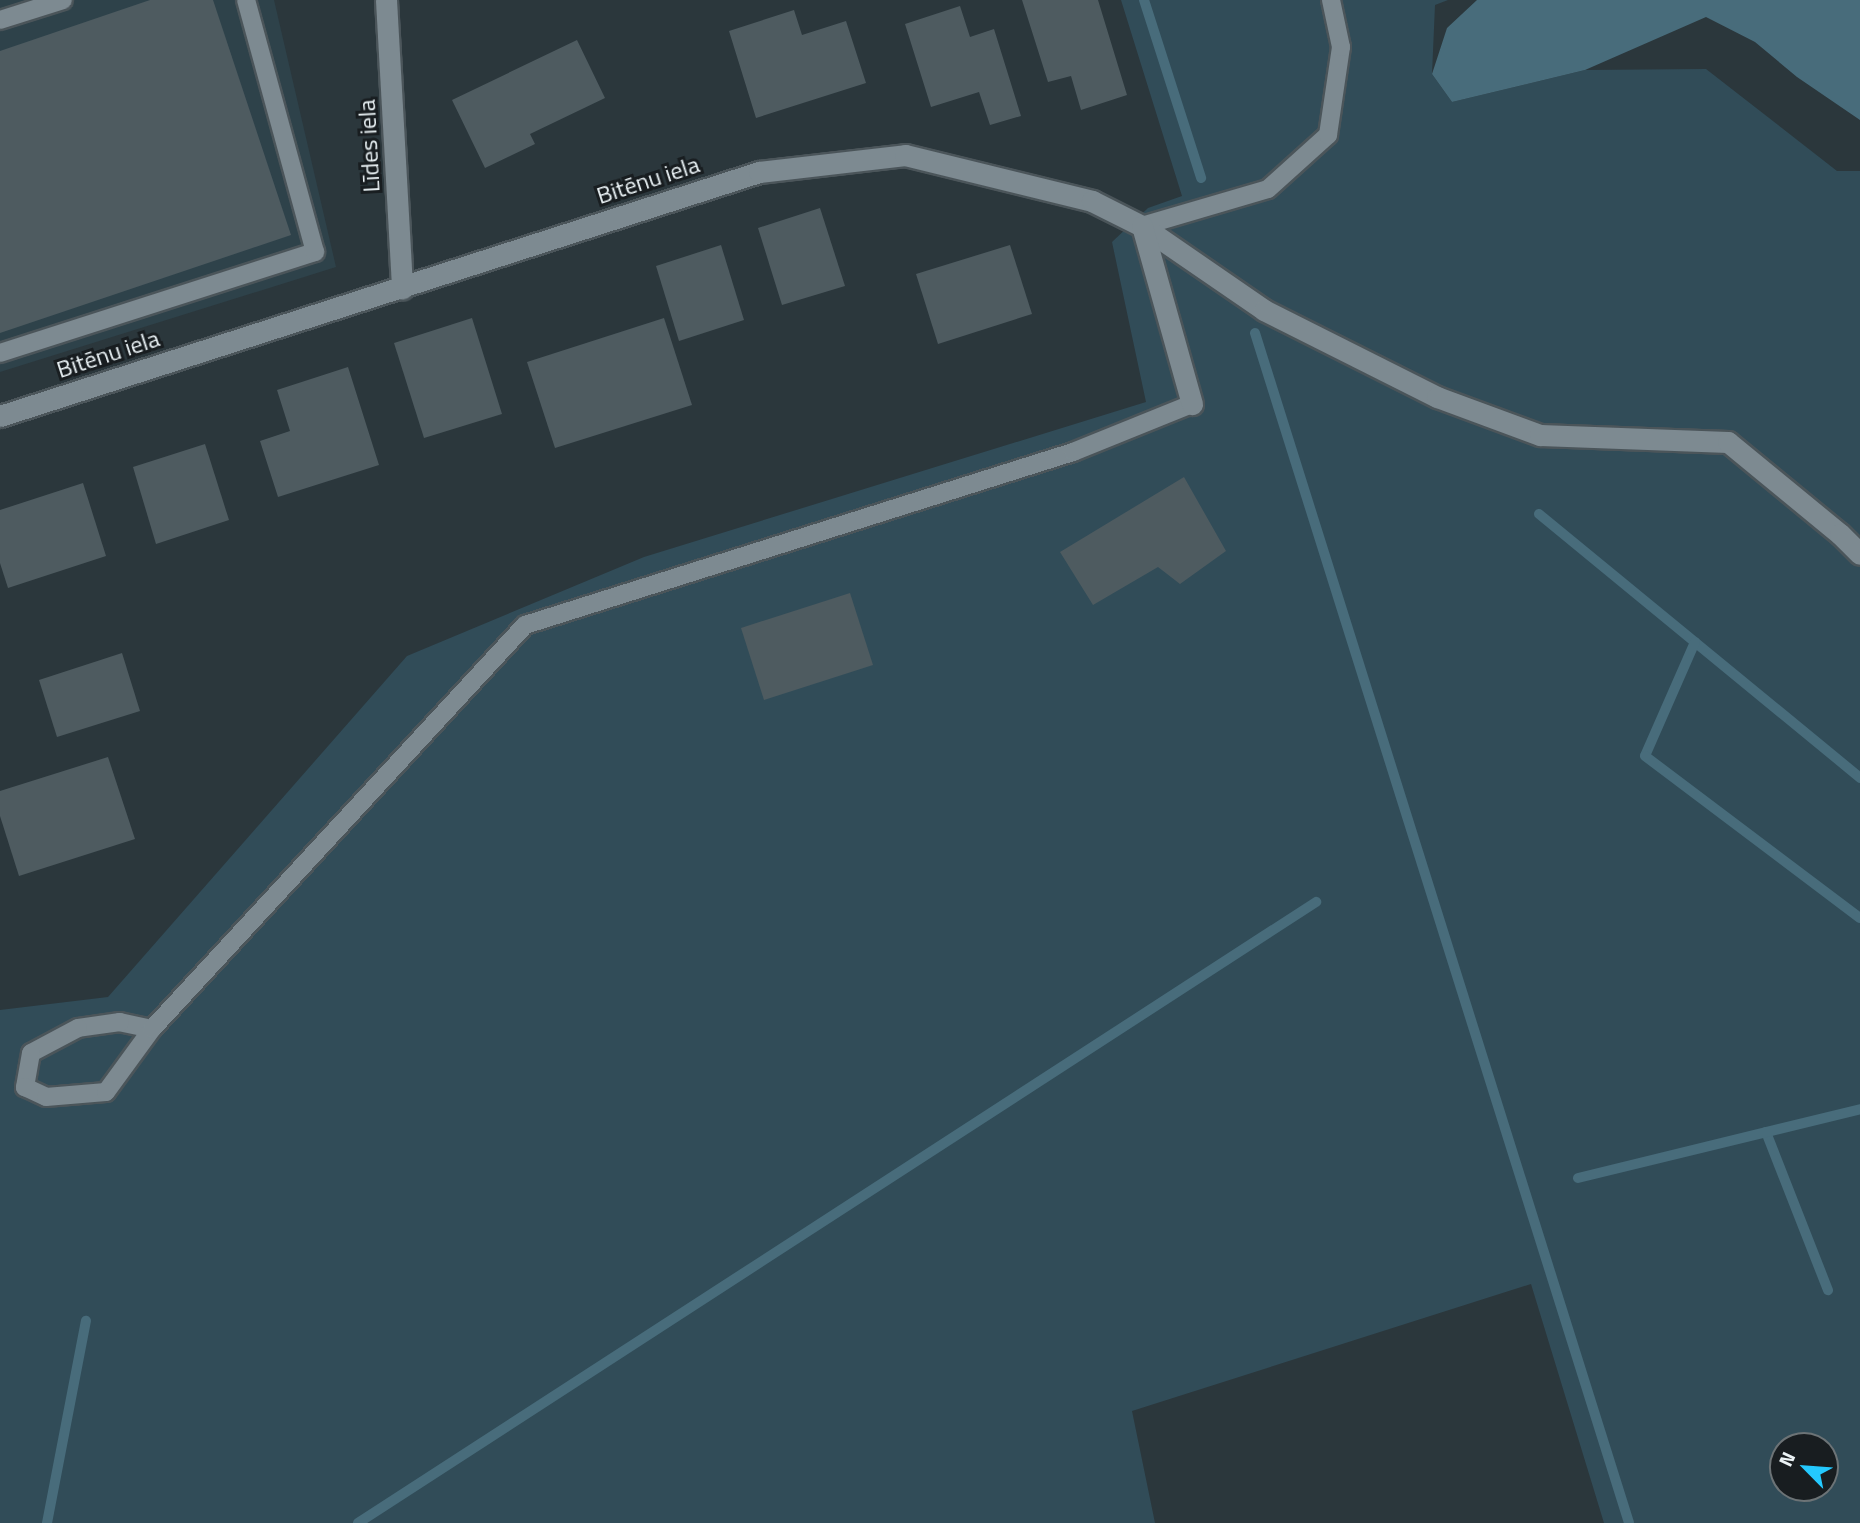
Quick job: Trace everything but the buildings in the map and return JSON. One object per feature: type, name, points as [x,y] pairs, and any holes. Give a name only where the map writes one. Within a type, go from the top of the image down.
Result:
[{"type":"street","name":"Līdes iela","points":[[386,0],[402,289]]},
{"type":"street","name":"Bitēnu iela","points":[[0,416],[402,289],[759,172],[905,155],[1092,201],[1142,226],[1264,310],[1437,397],[1540,435],[1728,442],[1840,534],[1860,554]]},
{"type":"street","points":[[1142,226],[1192,404]]},
{"type":"lane","points":[[0,20],[63,0]]},
{"type":"lane","points":[[0,353],[316,252],[246,0]]},
{"type":"lane","points":[[1142,226],[1268,189],[1328,135],[1341,47],[1331,0]]},
{"type":"lane","points":[[152,1029],[120,1022],[78,1028],[31,1053],[24,1087],[46,1097],[106,1092],[152,1029],[525,625],[1073,452],[1192,404]]},
{"type":"shaded area","points":[[0,0],[274,0],[336,267],[0,372]]},
{"type":"shaded area","points":[[1121,0],[1448,0],[1435,5],[1432,74],[1452,102],[1585,70],[1706,69],[1837,171],[1860,171],[1860,1523],[1604,1523],[1531,1284],[1132,1411],[1155,1523],[0,1523],[0,1010],[108,997],[407,656],[644,557],[1146,402],[1112,242],[1148,208],[1182,196]]},
{"type":"shaded area","points":[[1477,0],[1860,0],[1860,120],[1797,77],[1755,42],[1706,17],[1585,70],[1452,102],[1432,74],[1447,28]]},
{"type":"waterway","points":[[1144,0],[1201,178]]},
{"type":"waterway","points":[[1255,333],[1629,1523]]},
{"type":"waterway","points":[[1539,514],[1860,778]]},
{"type":"waterway","points":[[1695,642],[1645,756],[1860,918]]},
{"type":"waterway","points":[[358,1523],[1316,902]]},
{"type":"waterway","points":[[1578,1178],[1860,1109]]},
{"type":"waterway","points":[[1766,1132],[1828,1290]]},
{"type":"waterway","points":[[47,1523],[86,1321]]}]
